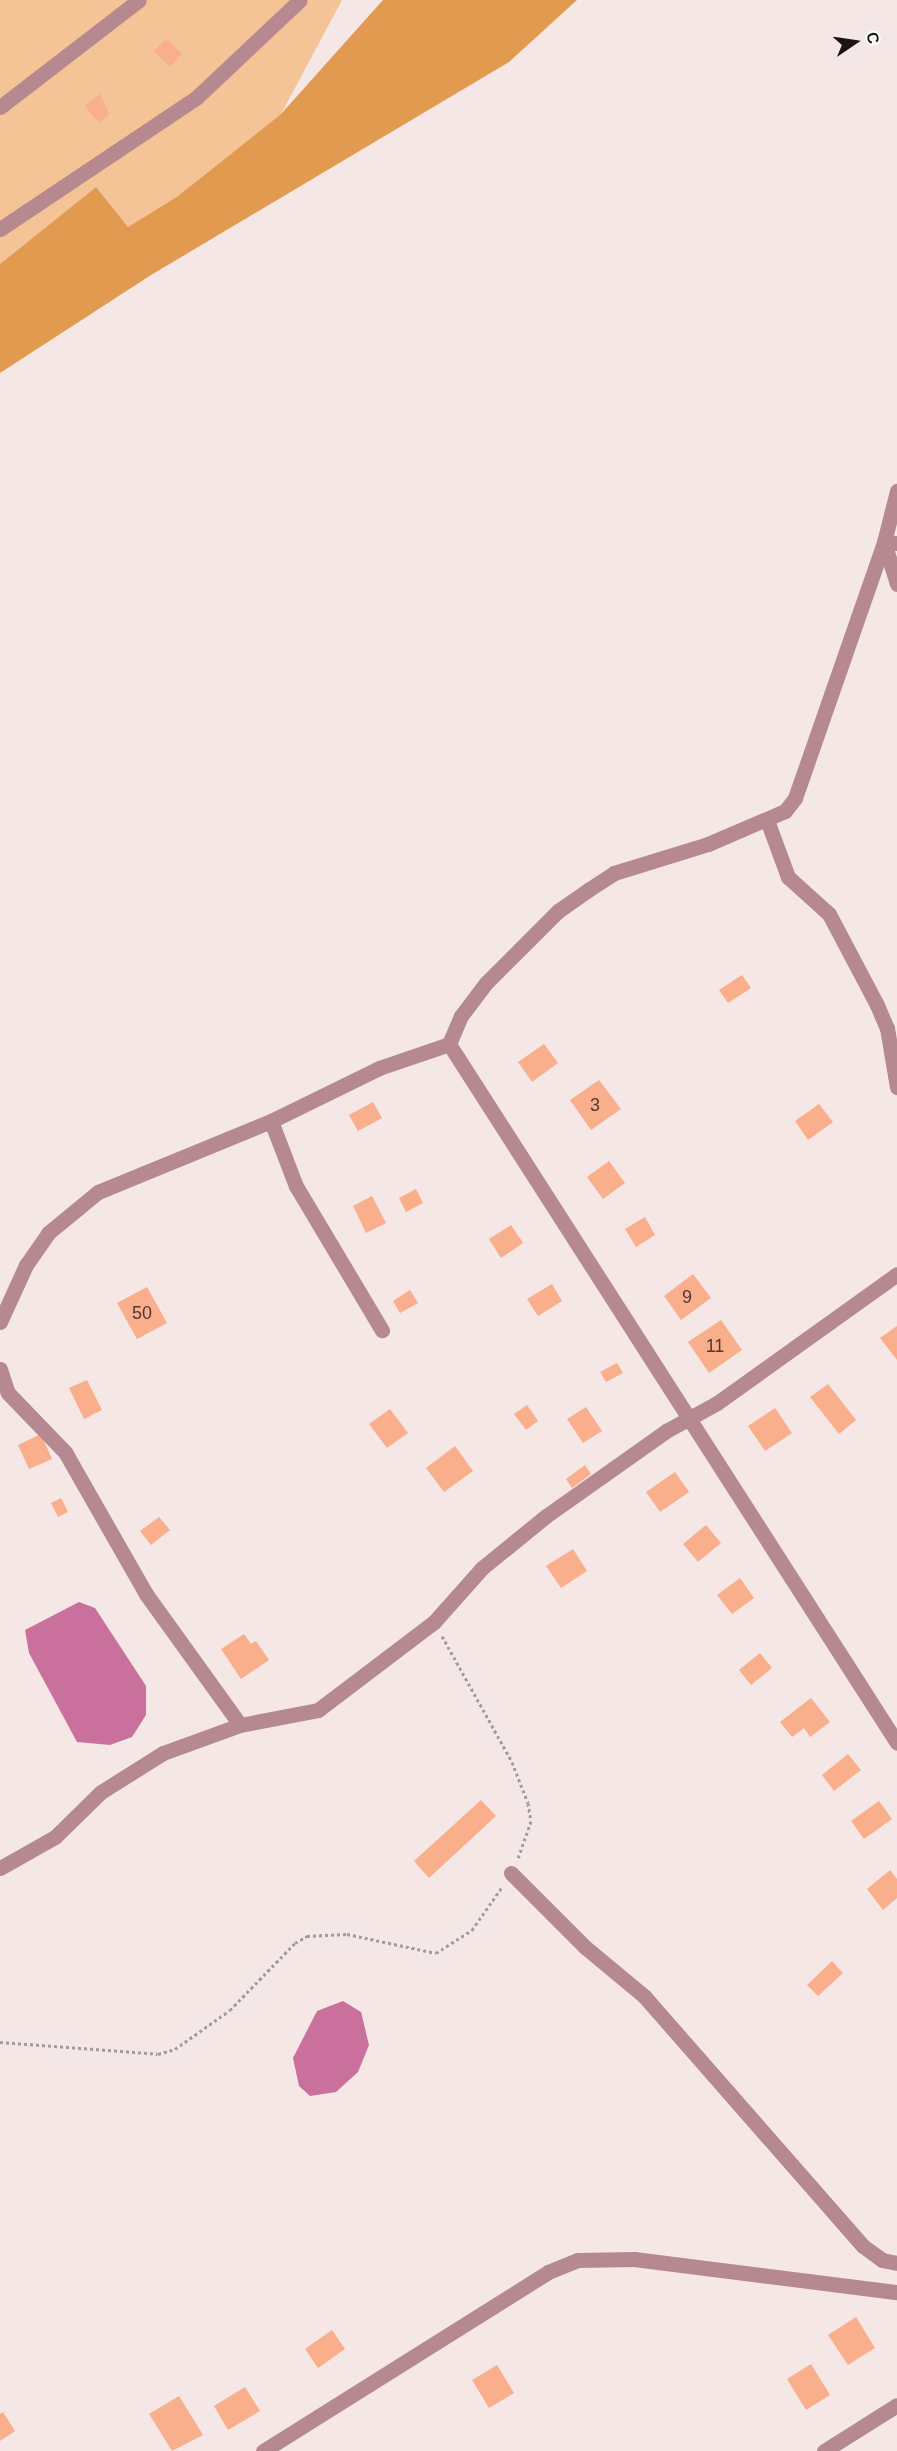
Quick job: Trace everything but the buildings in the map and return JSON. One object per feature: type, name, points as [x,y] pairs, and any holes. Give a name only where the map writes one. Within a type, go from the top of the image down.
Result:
[{"type":"street","points":[[0,107],[139,0]]},
{"type":"street","points":[[0,229],[197,97],[300,0]]},
{"type":"street","points":[[0,1322],[26,1265],[48,1233],[75,1207],[98,1192],[271,1121],[379,1068],[449,1044],[486,983],[558,911],[588,890],[614,873],[767,820],[785,811],[795,798],[891,542],[897,491]]},
{"type":"street","points":[[891,542],[897,584]]},
{"type":"street","points":[[767,820],[788,877],[829,914],[877,1005],[887,1028],[897,1087]]},
{"type":"street","points":[[449,1044],[897,1743]]},
{"type":"street","points":[[271,1121],[296,1186],[382,1330]]},
{"type":"street","points":[[0,1868],[56,1837],[123,1776],[191,1741],[240,1725],[318,1710],[434,1622],[482,1568],[514,1542],[666,1431],[689,1419],[897,1274]]},
{"type":"street","points":[[0,1370],[8,1393],[65,1452],[146,1594],[240,1725]]},
{"type":"street","points":[[511,1873],[585,1947],[644,1996],[862,2246],[882,2260],[897,2263]]},
{"type":"street","points":[[263,2451],[548,2272],[579,2260],[634,2259],[897,2292]]},
{"type":"street","points":[[824,2451],[897,2405]]},
{"type":"path","points":[[0,2042],[158,2054],[175,2049],[230,2010],[295,1943],[308,1936],[347,1934],[436,1953],[472,1930],[511,1873],[526,1845],[531,1821],[528,1803],[513,1762],[434,1622]]},
{"type":"shaded area","points":[[0,0],[342,0],[281,114],[178,196],[128,227],[96,187],[0,264]]},
{"type":"shaded area","points":[[383,0],[577,0],[509,62],[151,275],[0,373],[0,264],[96,187],[128,227],[178,196],[281,114]]},
{"type":"shaded area","points":[[79,1602],[95,1608],[146,1686],[146,1715],[132,1737],[110,1745],[77,1742],[29,1653],[25,1630]]},
{"type":"shaded area","points":[[343,2001],[361,2012],[369,2045],[358,2072],[336,2092],[310,2096],[299,2086],[293,2058],[317,2011]]}]
